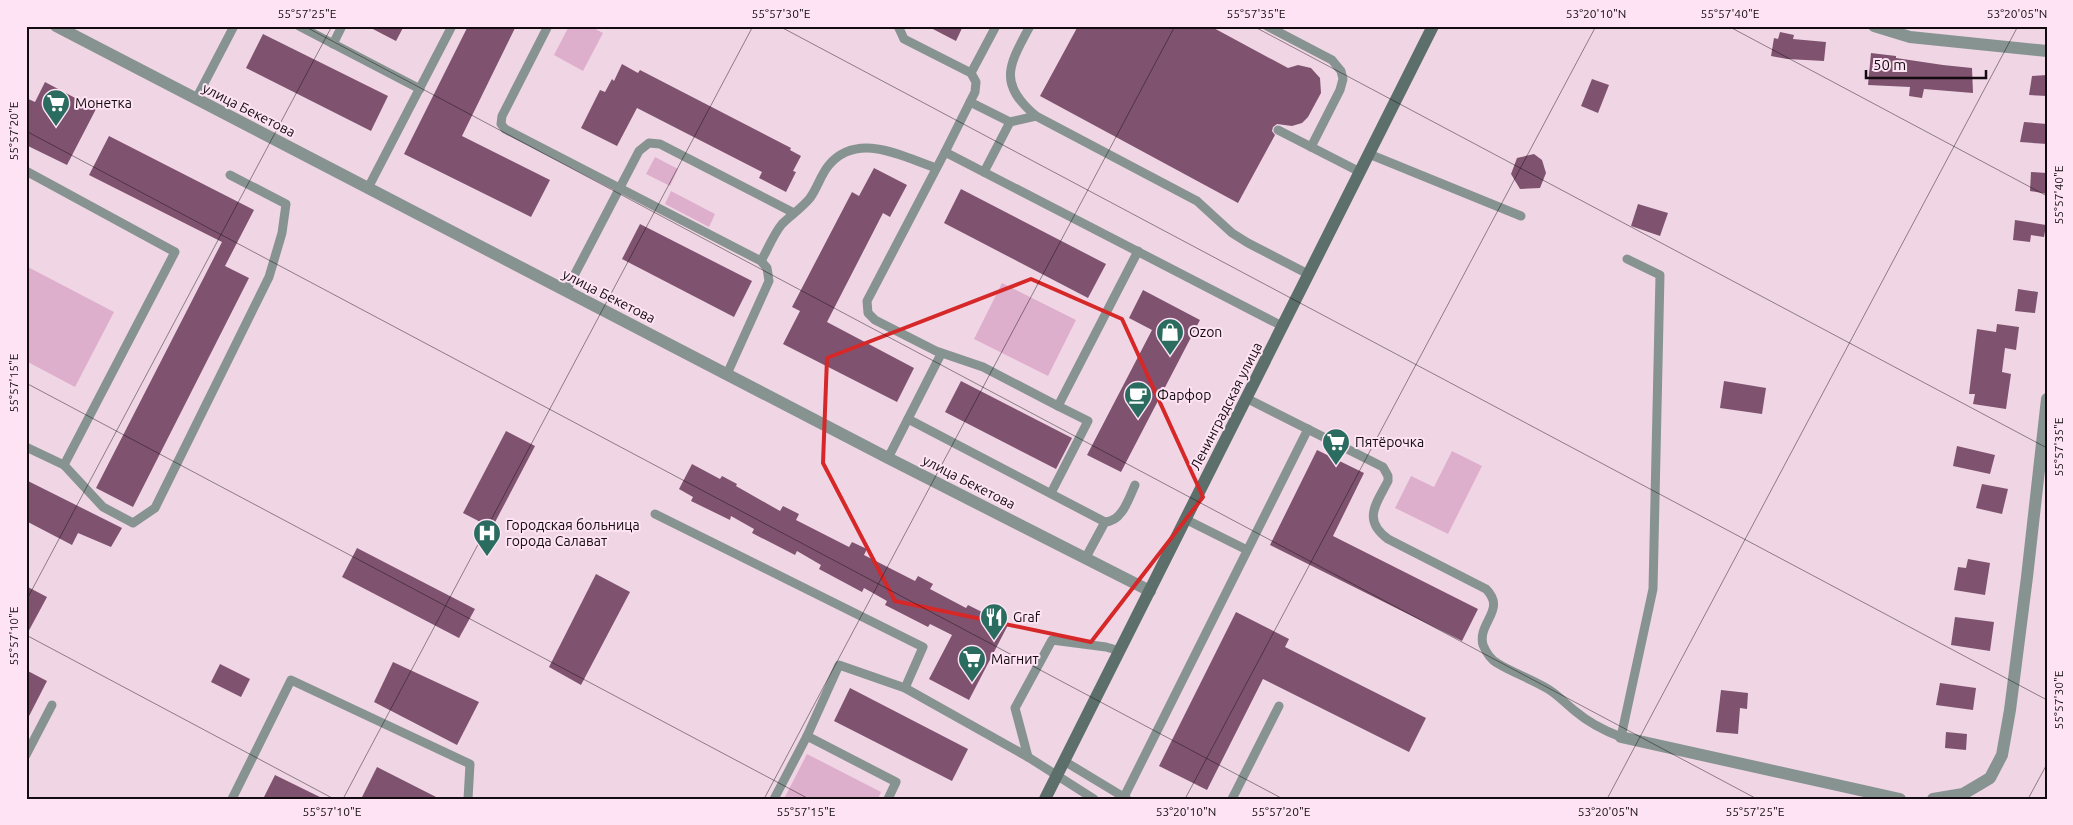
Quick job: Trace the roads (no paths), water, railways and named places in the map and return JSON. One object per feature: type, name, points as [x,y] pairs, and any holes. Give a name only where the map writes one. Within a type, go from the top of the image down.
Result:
[{"type":"street","name":"улица Бекетова","points":[[56,26],[888,458],[1150,591]]},
{"type":"street","name":"Ленинградская улица","points":[[1045,799],[1433,26]]},
{"type":"street","points":[[1874,26],[1910,36],[2047,51]]},
{"type":"street","points":[[1933,799],[1963,794],[1990,778],[2002,756],[2010,710],[2027,577],[2047,399]]},
{"type":"street","points":[[1622,737],[1900,799]]},
{"type":"lane","points":[[196,100],[234,26]]},
{"type":"lane","points":[[299,26],[420,89]]},
{"type":"lane","points":[[333,44],[342,26]]},
{"type":"lane","points":[[368,188],[452,26]]},
{"type":"lane","points":[[548,26],[502,116],[501,124],[506,129],[761,261],[767,268],[769,281],[728,374]]},
{"type":"lane","points":[[898,26],[904,38],[971,73],[975,78],[976,88],[945,152],[867,301],[868,313],[875,320],[942,354],[983,367],[1088,421],[1051,493]]},
{"type":"lane","points":[[971,73],[996,26]]},
{"type":"lane","points":[[1030,26],[1013,59],[1010,72],[1015,94],[1020,103],[1036,116],[1197,200],[1232,233],[1308,274]]},
{"type":"lane","points":[[1267,26],[1332,60],[1341,71],[1343,79],[1340,90],[1311,147]]},
{"type":"lane","points":[[970,102],[1010,122],[1036,116]]},
{"type":"lane","points":[[984,172],[1010,122]]},
{"type":"lane","points":[[1278,130],[1360,172]]},
{"type":"lane","points":[[566,291],[639,151],[644,145],[654,142],[794,213]]},
{"type":"lane","points":[[761,261],[777,231],[811,196],[829,165],[848,151],[868,147],[880,149],[936,168]]},
{"type":"lane","points":[[945,152],[1282,326]]},
{"type":"lane","points":[[1368,154],[1521,216]]},
{"type":"lane","points":[[26,171],[175,252],[64,465]]},
{"type":"lane","points":[[26,447],[64,465],[103,507],[134,523],[155,508],[269,277],[282,233],[286,204],[230,175]]},
{"type":"lane","points":[[1058,406],[1138,251]]},
{"type":"lane","points":[[1246,398],[1379,464],[1386,471],[1388,481],[1373,510],[1374,522],[1380,533],[1388,539],[1486,589],[1490,593],[1494,604],[1493,612],[1482,633],[1482,642],[1489,656],[1496,663],[1548,689],[1587,720],[1622,737],[1653,589],[1660,275],[1627,259]]},
{"type":"lane","points":[[888,458],[942,354]]},
{"type":"lane","points":[[908,419],[1105,522],[1112,521],[1119,516],[1135,485]]},
{"type":"lane","points":[[1064,761],[1125,798],[1308,429]]},
{"type":"lane","points":[[655,514],[923,647],[905,688]]},
{"type":"lane","points":[[1185,519],[1247,550]]},
{"type":"lane","points":[[1085,559],[1105,522]]},
{"type":"lane","points":[[1028,757],[1015,708],[1052,640],[1106,647],[1120,651]]},
{"type":"lane","points":[[774,799],[807,736],[839,665],[905,688],[1028,757],[1094,799]]},
{"type":"lane","points":[[232,799],[292,680],[470,764],[468,799]]},
{"type":"lane","points":[[26,755],[52,705]]},
{"type":"lane","points":[[1232,799],[1279,706]]},
{"type":"lane","points":[[807,736],[896,782],[888,799]]},
{"type":"place","name":"Монетка","points":[[56,127]]},
{"type":"place","name":"Ozon","points":[[1170,356]]},
{"type":"place","name":"Фарфор","points":[[1138,419]]},
{"type":"place","name":"Пятёрочка","points":[[1336,466]]},
{"type":"place","name":"Городская больница города Салават","points":[[487,557]]},
{"type":"place","name":"Graf","points":[[994,641]]},
{"type":"place","name":"Магнит","points":[[972,683]]}]
